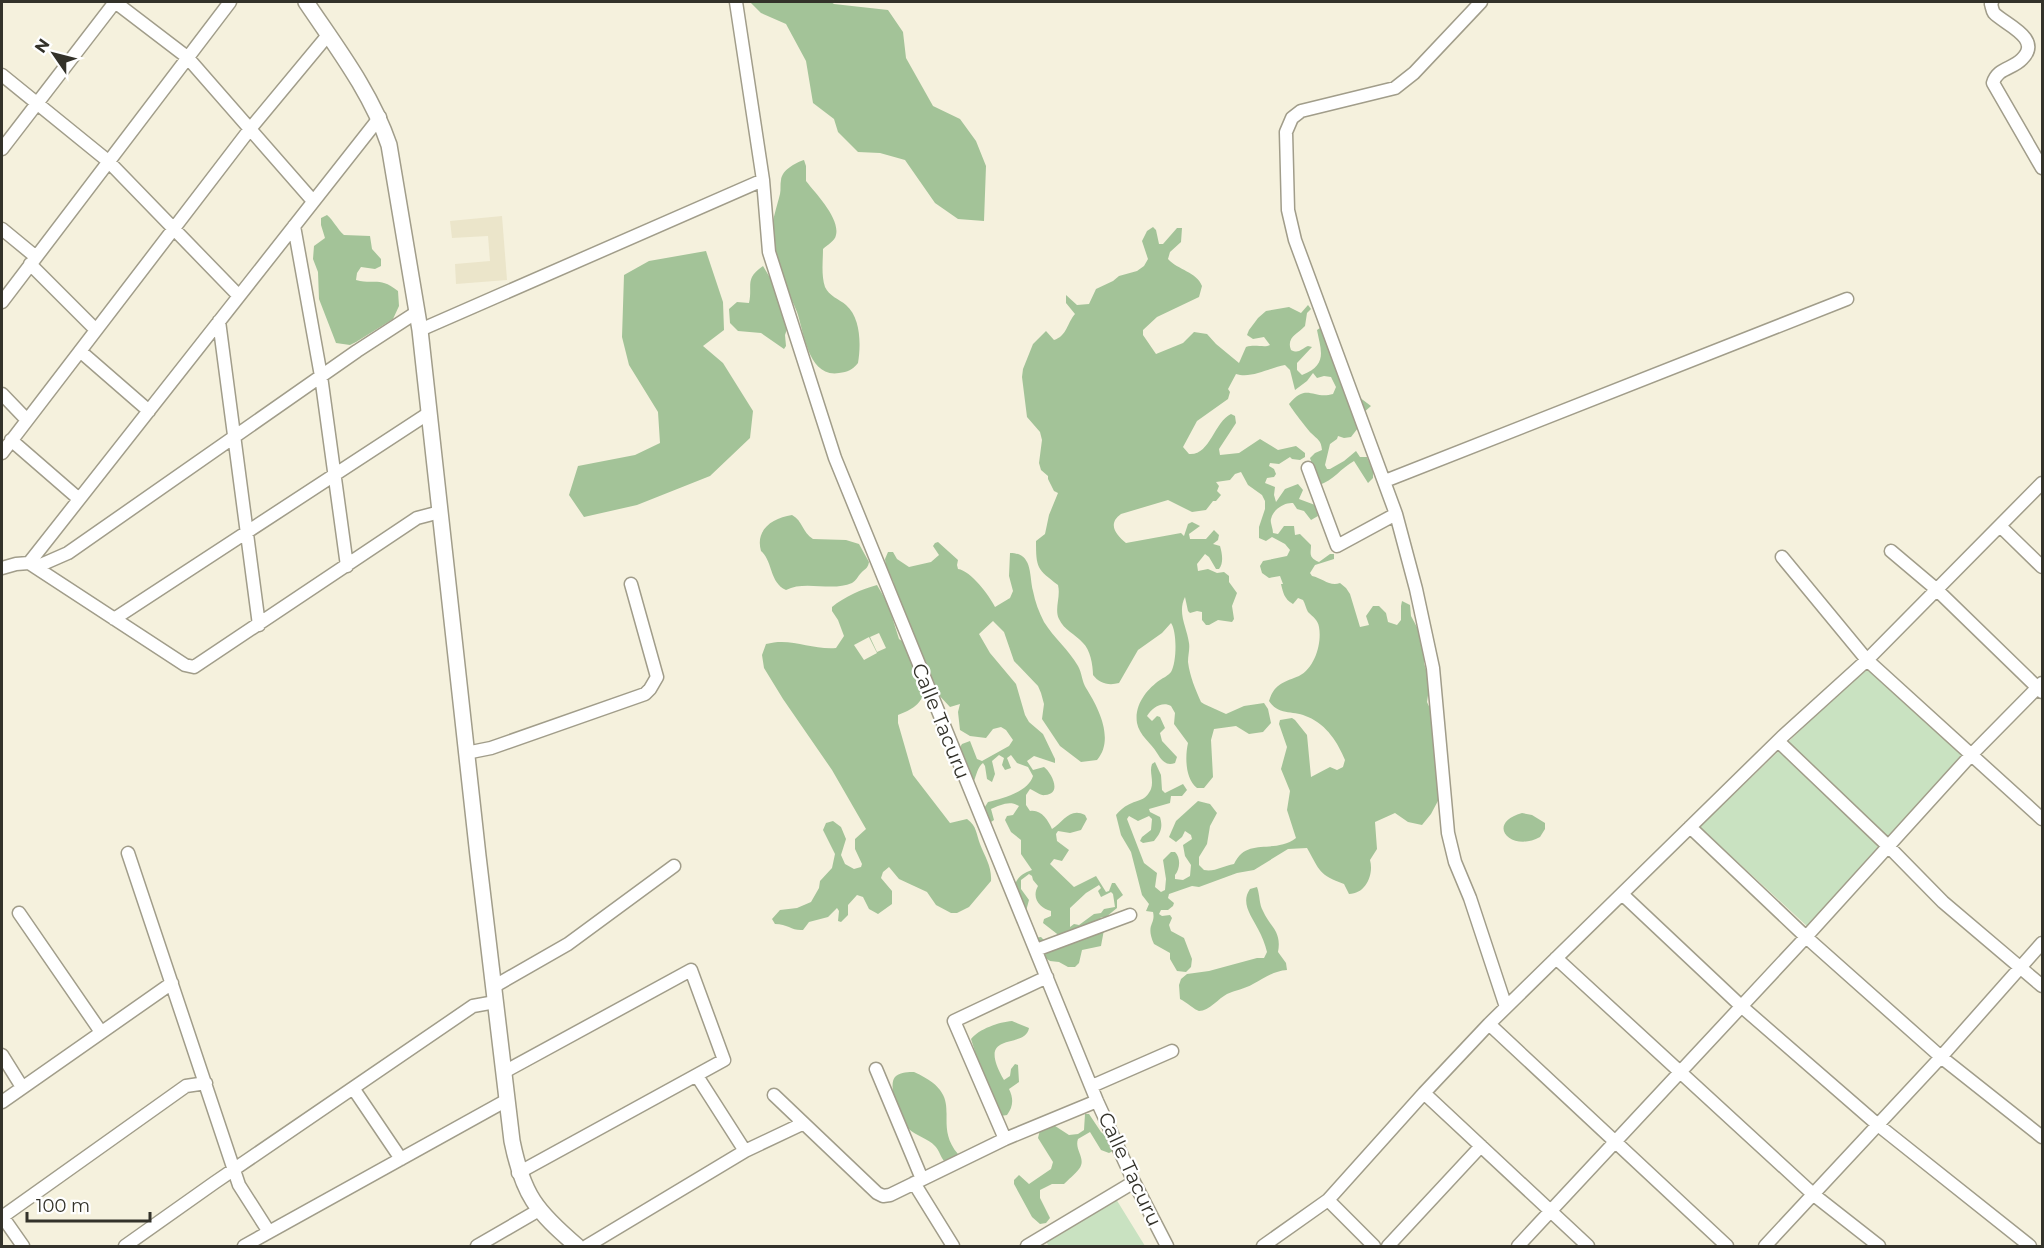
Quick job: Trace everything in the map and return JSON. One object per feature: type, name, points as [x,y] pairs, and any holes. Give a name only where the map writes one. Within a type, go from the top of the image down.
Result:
[{"type":"main road","points":[[306,2],[367,94],[380,117],[389,145],[420,330],[466,753],[512,1141],[518,1173],[530,1197],[539,1210],[577,1246]]},
{"type":"street","points":[[2,149],[115,2],[187,57],[313,201]]},
{"type":"street","points":[[2,302],[230,2]]},
{"type":"street","name":"Calle Tacuru","points":[[736,2],[763,180],[769,252],[835,458],[1097,1101],[1134,1182],[1167,1246]]},
{"type":"street","points":[[1480,2],[1405,82],[1395,88],[1300,111],[1293,118],[1286,132],[1288,210],[1295,240],[1396,514],[1416,589],[1433,668],[1448,833],[1455,862],[1470,898],[1506,1007]]},
{"type":"street","points":[[1988,2],[1995,13],[2022,35],[2028,45],[2028,52],[2020,61],[2006,68],[1995,77],[1993,83],[2043,168]]},
{"type":"street","points":[[2,453],[250,129],[328,35]]},
{"type":"street","points":[[2,75],[108,161],[239,296]]},
{"type":"street","points":[[32,565],[79,499],[380,117]]},
{"type":"street","points":[[420,330],[763,180]]},
{"type":"street","points":[[294,226],[321,376],[347,566]]},
{"type":"street","points":[[2,230],[33,260],[96,330]]},
{"type":"street","points":[[1385,481],[1847,299]]},
{"type":"street","points":[[2,559],[16,564],[32,565],[69,553],[321,376],[417,312]]},
{"type":"street","points":[[219,321],[259,625]]},
{"type":"street","points":[[80,351],[149,411]]},
{"type":"street","points":[[2,394],[27,420]]},
{"type":"street","points":[[114,619],[429,413]]},
{"type":"street","points":[[11,440],[79,499]]},
{"type":"street","points":[[1308,468],[1337,546],[1396,514]]},
{"type":"street","points":[[1263,1246],[1328,1200],[1489,1024],[1778,741],[1866,660],[2043,483]]},
{"type":"street","points":[[32,565],[185,665],[194,667],[417,518],[440,512]]},
{"type":"street","points":[[2000,525],[2043,567]]},
{"type":"street","points":[[1518,1246],[1806,937],[1971,755],[2041,688],[1891,550]]},
{"type":"street","points":[[1782,557],[1866,660],[2043,819]]},
{"type":"street","points":[[2,568],[16,564]]},
{"type":"street","points":[[466,753],[491,748],[645,694],[650,689],[657,677],[631,584]]},
{"type":"street","points":[[1778,741],[1943,902],[2043,986]]},
{"type":"street","points":[[1690,827],[1806,937],[1941,1057],[2043,1137]]},
{"type":"street","points":[[128,853],[239,1185],[270,1232]]},
{"type":"street","points":[[125,1246],[473,1006],[568,944],[674,866]]},
{"type":"street","points":[[1622,894],[1741,1006],[1878,1125],[2031,1246]]},
{"type":"street","points":[[19,913],[101,1032]]},
{"type":"street","points":[[1036,950],[1130,915]]},
{"type":"street","points":[[1765,1246],[1941,1057],[2043,943]]},
{"type":"street","points":[[1556,958],[1814,1195],[1879,1246]]},
{"type":"street","points":[[504,1072],[692,970],[724,1060],[518,1173]]},
{"type":"street","points":[[1005,1139],[954,1021],[1047,977]]},
{"type":"street","points":[[2,1102],[172,983]]},
{"type":"street","points":[[1489,1024],[1727,1246]]},
{"type":"street","points":[[1092,1086],[1172,1051]]},
{"type":"street","points":[[2,1055],[22,1087]]},
{"type":"street","points":[[876,1069],[918,1181],[953,1246]]},
{"type":"street","points":[[697,1076],[745,1151]]},
{"type":"street","points":[[23,1246],[2,1216],[186,1086],[206,1083]]},
{"type":"street","points":[[353,1088],[401,1159]]},
{"type":"street","points":[[1424,1093],[1588,1246]]},
{"type":"street","points":[[774,1095],[802,1124],[883,1196],[890,1195],[1005,1139],[1097,1101]]},
{"type":"street","points":[[244,1246],[507,1100]]},
{"type":"street","points":[[587,1246],[745,1151],[802,1124]]},
{"type":"street","points":[[1388,1246],[1481,1146]]},
{"type":"street","points":[[1028,1246],[1134,1182]]},
{"type":"street","points":[[1328,1200],[1374,1246]]},
{"type":"street","points":[[477,1246],[539,1210]]},
{"type":"shaded area","points":[[502,216],[507,280],[456,284],[455,264],[490,261],[488,236],[452,238],[450,221]]},
{"type":"green space","points":[[750,2],[831,2],[888,10],[903,32],[906,58],[933,106],[960,119],[976,141],[986,166],[984,221],[958,219],[935,203],[905,160],[880,153],[858,152],[838,132],[834,119],[813,103],[806,61],[786,24],[761,13]]},
{"type":"green space","points":[[804,160],[806,181],[831,214],[836,228],[834,239],[823,249],[825,287],[829,293],[851,310],[859,332],[858,363],[842,373],[829,373],[820,368],[809,352],[797,312],[776,263],[771,243],[773,219],[782,176],[789,167]]},
{"type":"green space","points":[[327,215],[344,235],[370,236],[372,249],[381,259],[381,266],[375,269],[361,267],[356,280],[381,282],[398,291],[399,306],[393,319],[350,345],[336,343],[319,299],[318,272],[313,259],[314,246],[325,238],[321,218]]},
{"type":"green space","points":[[1153,227],[1156,230],[1159,244],[1163,244],[1177,228],[1182,228],[1181,242],[1170,252],[1168,259],[1196,277],[1202,286],[1199,297],[1157,317],[1143,330],[1143,335],[1156,354],[1183,343],[1194,332],[1207,334],[1239,363],[1246,347],[1270,345],[1264,337],[1253,339],[1247,335],[1258,318],[1266,311],[1289,307],[1301,313],[1308,305],[1311,309],[1307,313],[1305,326],[1290,342],[1291,350],[1294,351],[1308,346],[1312,347],[1297,363],[1297,370],[1302,375],[1316,367],[1319,362],[1321,351],[1317,330],[1323,326],[1359,397],[1371,406],[1362,414],[1358,428],[1351,437],[1338,436],[1330,444],[1325,465],[1327,469],[1330,469],[1356,451],[1360,457],[1367,457],[1373,471],[1373,478],[1368,483],[1354,461],[1329,481],[1319,485],[1310,458],[1322,450],[1321,444],[1289,404],[1301,394],[1333,394],[1336,387],[1331,377],[1317,378],[1313,373],[1295,390],[1290,370],[1285,365],[1254,374],[1236,374],[1228,389],[1230,392],[1228,399],[1197,421],[1183,447],[1189,454],[1202,450],[1220,424],[1231,414],[1235,416],[1236,423],[1219,449],[1220,455],[1239,453],[1260,439],[1278,450],[1296,446],[1305,453],[1305,457],[1300,460],[1290,457],[1279,464],[1270,463],[1269,466],[1276,474],[1274,477],[1267,478],[1265,483],[1275,487],[1276,502],[1285,489],[1298,484],[1303,490],[1299,499],[1315,505],[1318,516],[1311,520],[1293,503],[1286,504],[1272,515],[1273,533],[1278,534],[1284,526],[1294,526],[1295,535],[1300,534],[1311,545],[1311,555],[1315,560],[1319,562],[1330,554],[1334,554],[1334,559],[1315,565],[1310,573],[1329,583],[1340,583],[1346,588],[1360,627],[1369,625],[1366,616],[1373,606],[1379,606],[1386,613],[1388,622],[1397,625],[1401,620],[1402,601],[1410,605],[1411,616],[1424,648],[1424,663],[1430,682],[1427,702],[1432,713],[1431,727],[1438,745],[1440,797],[1431,814],[1422,825],[1408,822],[1395,813],[1375,822],[1377,849],[1370,860],[1370,877],[1360,891],[1349,894],[1344,884],[1325,875],[1307,848],[1288,849],[1254,870],[1169,894],[1168,898],[1174,903],[1173,906],[1168,910],[1161,910],[1159,914],[1170,915],[1172,918],[1169,925],[1171,931],[1184,938],[1192,959],[1191,967],[1186,972],[1177,971],[1170,959],[1170,953],[1154,944],[1150,932],[1153,912],[1146,911],[1149,904],[1142,895],[1131,852],[1121,835],[1116,815],[1149,793],[1152,786],[1152,764],[1155,762],[1161,775],[1162,790],[1165,793],[1183,784],[1187,790],[1182,796],[1171,796],[1170,803],[1149,809],[1150,812],[1160,817],[1161,821],[1161,830],[1154,841],[1143,843],[1140,841],[1151,830],[1152,819],[1149,816],[1138,821],[1129,816],[1127,819],[1144,863],[1157,873],[1155,887],[1161,892],[1165,890],[1166,879],[1163,860],[1171,852],[1177,854],[1179,860],[1175,879],[1183,880],[1190,876],[1191,865],[1185,856],[1183,845],[1192,839],[1191,835],[1185,831],[1176,842],[1169,837],[1176,821],[1198,801],[1210,804],[1217,813],[1210,826],[1207,844],[1199,857],[1199,865],[1204,870],[1215,870],[1234,864],[1239,856],[1254,848],[1288,843],[1296,838],[1287,810],[1290,791],[1281,769],[1287,747],[1279,724],[1280,720],[1292,718],[1307,735],[1311,777],[1330,767],[1337,770],[1343,767],[1345,760],[1335,741],[1315,720],[1277,709],[1269,701],[1277,687],[1299,676],[1309,667],[1316,654],[1320,633],[1316,620],[1308,612],[1303,600],[1298,598],[1293,604],[1286,598],[1280,576],[1269,578],[1262,573],[1260,566],[1263,561],[1287,556],[1290,550],[1285,544],[1272,537],[1266,541],[1259,538],[1265,501],[1262,495],[1248,485],[1241,472],[1235,474],[1230,480],[1216,482],[1219,486],[1217,491],[1221,495],[1206,510],[1192,512],[1168,500],[1121,514],[1114,522],[1116,533],[1126,543],[1181,533],[1184,536],[1188,524],[1192,522],[1200,526],[1189,534],[1190,539],[1206,539],[1214,530],[1219,535],[1218,540],[1213,544],[1220,546],[1221,567],[1216,569],[1205,554],[1197,564],[1198,571],[1208,569],[1217,573],[1224,572],[1229,576],[1229,582],[1237,593],[1232,606],[1234,619],[1232,622],[1218,620],[1206,625],[1202,620],[1202,612],[1190,613],[1188,611],[1185,597],[1182,614],[1189,643],[1190,673],[1201,702],[1204,704],[1226,714],[1244,706],[1264,703],[1271,723],[1263,732],[1249,734],[1236,726],[1214,729],[1211,740],[1213,777],[1204,788],[1197,788],[1190,779],[1186,761],[1188,743],[1174,724],[1175,713],[1171,706],[1164,704],[1158,706],[1147,716],[1152,721],[1157,716],[1160,717],[1165,728],[1160,733],[1162,741],[1177,757],[1175,763],[1169,764],[1163,760],[1143,735],[1137,723],[1142,698],[1170,673],[1173,667],[1175,639],[1171,623],[1162,633],[1138,650],[1119,683],[1101,682],[1093,675],[1088,649],[1059,619],[1058,585],[1042,571],[1037,563],[1036,541],[1045,534],[1049,515],[1058,493],[1054,491],[1039,463],[1042,440],[1040,432],[1027,417],[1023,369],[1033,344],[1046,331],[1054,340],[1062,336],[1075,314],[1066,303],[1066,295],[1077,305],[1089,304],[1096,289],[1144,266],[1148,259],[1142,241],[1147,231]]},
{"type":"green space","points":[[706,251],[723,302],[724,330],[703,346],[723,363],[753,411],[750,438],[710,476],[637,505],[584,517],[569,495],[578,466],[635,455],[660,443],[658,412],[629,365],[622,337],[624,275],[649,261]]},
{"type":"green space","points":[[763,266],[772,281],[788,326],[784,349],[761,333],[738,331],[730,323],[729,309],[737,302],[749,303],[751,279]]},
{"type":"green space","points":[[792,515],[813,539],[846,540],[859,544],[869,562],[867,567],[853,582],[844,585],[802,586],[786,590],[777,582],[768,560],[761,551],[760,537],[772,522]]},
{"type":"green space","points":[[938,542],[958,560],[958,569],[974,579],[995,607],[1010,598],[1013,591],[1009,576],[1010,553],[1023,557],[1029,566],[1035,599],[1042,618],[1078,666],[1103,723],[1105,743],[1102,752],[1097,760],[1081,762],[1060,746],[1042,719],[1044,704],[1038,686],[1014,661],[1004,632],[993,621],[979,634],[990,653],[1016,684],[1025,715],[1029,722],[1043,734],[1055,759],[1055,763],[1034,756],[1027,761],[1033,770],[1044,767],[1052,778],[1054,787],[1050,794],[1045,795],[1030,789],[1026,795],[1026,805],[1030,811],[1044,816],[1052,829],[1071,814],[1080,813],[1087,819],[1081,830],[1070,833],[1058,831],[1057,841],[1069,850],[1062,861],[1054,859],[1050,864],[1074,887],[1096,876],[1106,892],[1109,891],[1112,883],[1115,883],[1123,895],[1117,900],[1117,908],[1106,917],[1100,917],[1106,919],[1101,946],[1082,950],[1079,963],[1075,967],[1068,967],[1044,957],[1034,938],[1041,937],[1046,942],[1061,937],[1043,923],[1044,919],[1051,916],[1051,911],[1043,908],[1038,902],[1036,890],[1038,886],[1032,876],[1029,874],[1021,880],[1021,889],[1029,900],[1026,911],[1014,887],[1021,876],[1032,870],[1021,854],[1021,840],[1011,832],[1005,820],[1007,816],[1013,815],[1019,806],[1009,803],[991,809],[994,820],[991,822],[983,810],[988,802],[1021,790],[1033,776],[1028,767],[1017,763],[1011,755],[1007,758],[1011,768],[1005,770],[1002,765],[1004,758],[999,755],[992,761],[995,774],[992,782],[987,779],[983,763],[974,781],[970,779],[959,749],[962,744],[970,741],[977,759],[982,761],[1009,746],[1013,740],[1001,727],[993,729],[986,738],[970,736],[960,730],[958,712],[960,704],[950,707],[936,692],[931,675],[918,651],[919,645],[910,634],[893,581],[886,567],[885,559],[888,552],[893,552],[897,559],[909,567],[931,562],[939,555],[933,546]],"holes":[[[1099,885],[1101,888],[1098,891],[1101,897],[1111,892],[1113,894],[1115,907],[1104,909],[1079,925],[1074,924],[1070,927],[1070,908],[1086,893]]]},
{"type":"green space","points":[[877,585],[888,604],[899,639],[905,643],[916,680],[924,689],[921,699],[912,709],[898,715],[898,723],[913,775],[950,823],[967,819],[973,824],[989,867],[991,881],[969,907],[957,913],[951,913],[936,905],[927,892],[899,879],[889,867],[883,872],[881,878],[892,891],[892,904],[878,914],[869,909],[863,897],[857,895],[848,905],[848,915],[841,922],[838,921],[837,908],[828,917],[809,922],[803,930],[775,924],[772,919],[780,910],[797,908],[811,902],[819,888],[820,881],[832,868],[835,854],[823,830],[826,823],[833,821],[841,827],[846,839],[841,855],[845,864],[854,869],[861,867],[862,864],[855,849],[855,839],[866,829],[832,770],[764,668],[762,655],[766,644],[775,642],[836,648],[844,636],[832,607],[859,591]],"holes":[[[879,633],[886,648],[877,652],[870,637]],[[869,637],[877,653],[864,660],[854,645]]]},
{"type":"green space","points":[[1867,666],[1964,756],[1809,928],[1700,827]]},
{"type":"green space","points":[[1522,813],[1532,815],[1545,823],[1545,829],[1540,837],[1520,842],[1506,835],[1505,824]]},
{"type":"green space","points":[[1257,887],[1262,908],[1277,934],[1278,952],[1286,963],[1287,970],[1273,973],[1250,986],[1227,994],[1206,1009],[1199,1011],[1180,999],[1181,979],[1187,974],[1264,958],[1267,952],[1250,915],[1246,899],[1250,889]]},
{"type":"green space","points":[[1012,1021],[1029,1028],[1026,1035],[1004,1043],[995,1053],[996,1064],[1004,1080],[1010,1076],[1015,1064],[1018,1065],[1019,1082],[1009,1089],[1012,1096],[1011,1109],[1007,1115],[1001,1116],[984,1080],[971,1039],[990,1027]]},
{"type":"green space","points":[[914,1072],[931,1081],[941,1091],[947,1110],[947,1131],[958,1157],[945,1162],[935,1146],[911,1131],[901,1117],[893,1094],[893,1080],[900,1074]]},
{"type":"green space","points":[[1085,1114],[1089,1114],[1101,1132],[1111,1141],[1113,1151],[1109,1153],[1101,1150],[1090,1132],[1078,1139],[1082,1162],[1079,1169],[1064,1184],[1052,1184],[1040,1190],[1040,1198],[1050,1218],[1046,1223],[1040,1224],[1032,1217],[1014,1180],[1019,1175],[1029,1184],[1051,1169],[1053,1162],[1038,1138],[1040,1130],[1052,1124],[1069,1135],[1078,1134],[1084,1130]]},
{"type":"green space","points":[[1116,1199],[1145,1246],[1049,1246],[1046,1242]]}]
